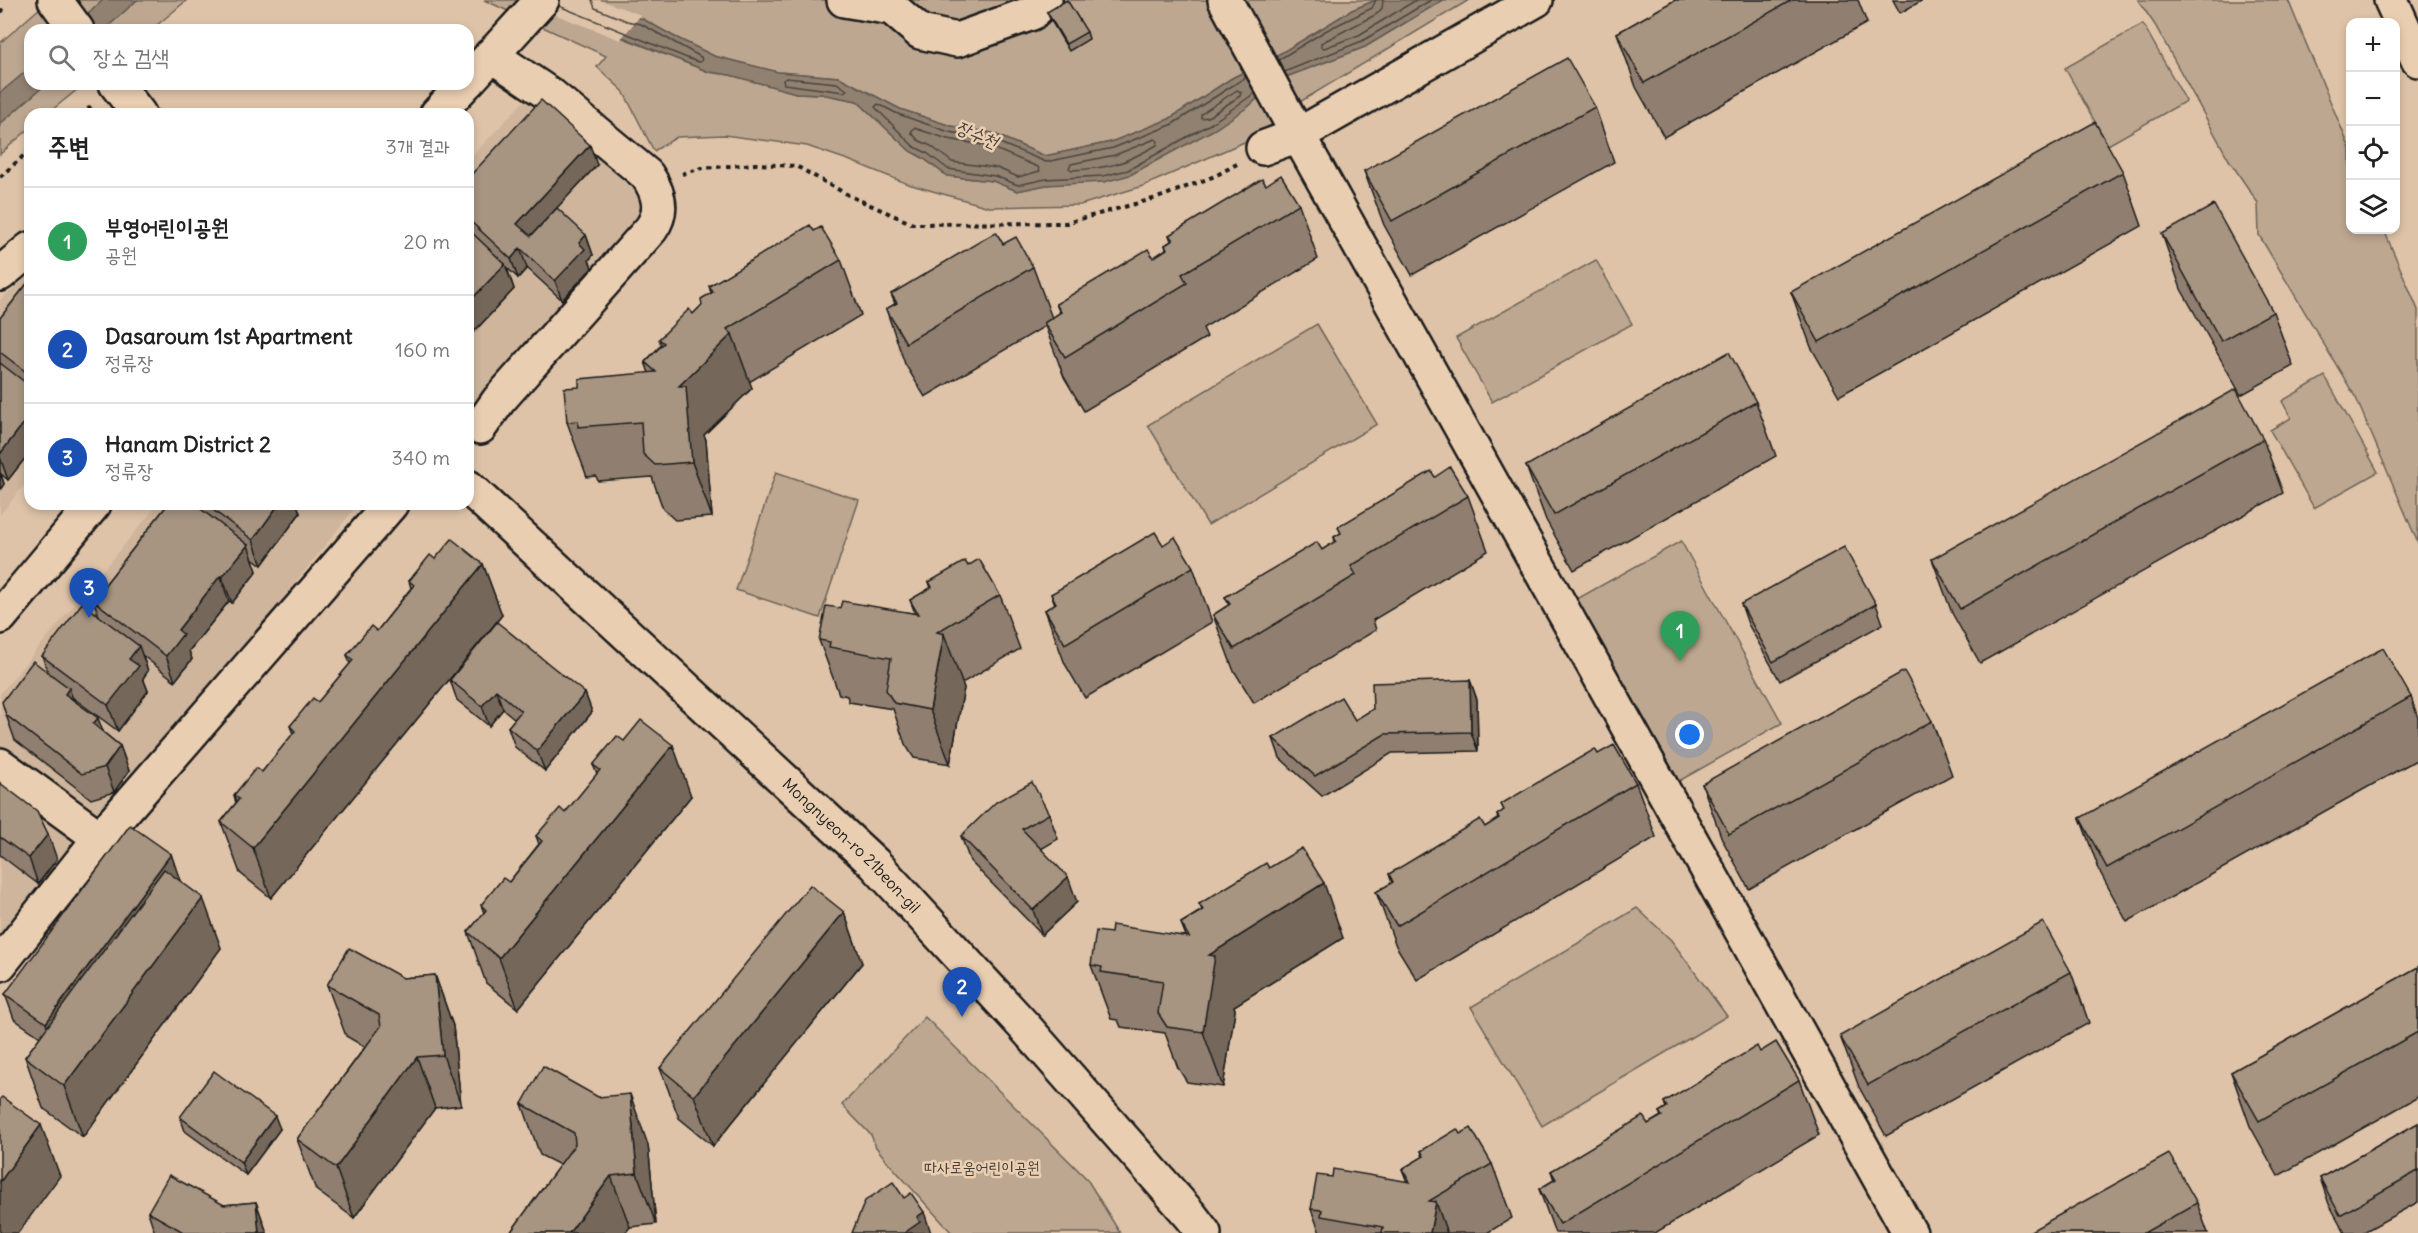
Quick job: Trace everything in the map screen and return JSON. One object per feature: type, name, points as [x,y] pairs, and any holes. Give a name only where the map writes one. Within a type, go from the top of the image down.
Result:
[{"type":"street","points":[[55,0],[73,24]]},
{"type":"street","points":[[474,74],[542,0]]},
{"type":"street","points":[[844,0],[892,8],[920,32],[957,40],[1032,13],[1045,0]]},
{"type":"street","points":[[1263,148],[1536,0]]},
{"type":"street","points":[[2391,0],[2418,60]]},
{"type":"street","points":[[1230,11],[1910,1233]]},
{"type":"street","points":[[480,427],[499,400],[651,229],[658,219],[660,206],[655,188],[647,175],[552,96],[501,44]]},
{"type":"street","points":[[121,90],[134,108]]},
{"type":"street","points":[[443,108],[459,90]]},
{"type":"street","points":[[0,274],[24,254]]},
{"type":"street","name":"Mongnyeon-ro 21beon-gil","points":[[474,493],[874,863],[1024,1026],[1191,1215],[1204,1233]]},
{"type":"street","points":[[0,617],[89,510]]},
{"type":"street","points":[[0,964],[100,838],[386,510]]},
{"type":"street","points":[[0,765],[100,838]]},
{"type":"path","points":[[0,12],[7,8]]},
{"type":"path","points":[[655,188],[669,178],[702,168],[756,164],[796,166],[850,196],[913,225],[1066,224],[1160,197],[1215,176],[1263,148]]},
{"type":"path","points":[[0,177],[24,155]]},
{"type":"shaded area","points":[[536,98],[643,189],[649,216],[479,413],[474,408],[474,154],[525,100]]},
{"type":"shaded area","points":[[24,280],[24,485],[0,515],[0,300]]},
{"type":"shaded area","points":[[153,510],[353,510],[0,952],[0,694]]},
{"type":"green space","points":[[49,0],[103,0],[77,24],[24,24],[24,73],[0,93],[0,43]]},
{"type":"green space","points":[[137,0],[187,0],[158,24],[111,24]]},
{"type":"green space","points":[[484,0],[527,0],[709,72],[730,75],[796,93],[821,94],[857,101],[910,151],[947,176],[993,181],[1017,191],[1046,185],[1130,175],[1248,107],[1278,80],[1365,47],[1443,0],[1469,0],[1298,103],[1258,136],[1143,186],[1080,205],[989,207],[908,184],[807,146],[724,135],[677,137],[654,151],[623,91],[597,67],[606,56]]},
{"type":"green space","points":[[592,0],[1376,0],[1352,10],[1283,52],[1232,78],[1169,119],[1111,142],[1045,156],[992,133],[951,126],[900,109],[839,77],[778,72],[714,56],[643,19],[629,16]]},
{"type":"green space","points":[[2138,0],[2288,0],[2346,139],[2346,234],[2386,234],[2418,310],[2418,543],[2356,398],[2259,235],[2258,203],[2229,160],[2155,25]]},
{"type":"green space","points":[[2143,24],[2186,101],[2108,145],[2065,68]]},
{"type":"green space","points":[[39,90],[77,90],[54,108],[24,108],[24,133],[0,154],[0,124]]},
{"type":"green space","points":[[1596,260],[1632,324],[1492,402],[1456,338]]},
{"type":"green space","points":[[1317,324],[1377,424],[1208,525],[1148,425]]},
{"type":"green space","points":[[2325,376],[2378,472],[2314,508],[2270,430],[2291,418],[2282,401]]},
{"type":"green space","points":[[776,472],[859,500],[820,618],[736,590]]},
{"type":"green space","points":[[1681,541],[1782,723],[1679,781],[1577,599]]},
{"type":"green space","points":[[1637,908],[1671,940],[1727,1016],[1542,1126],[1471,1007]]},
{"type":"green space","name":"따사로움어린이공원","points":[[925,1017],[1087,1179],[1120,1233],[952,1233],[886,1160],[876,1147],[871,1135],[842,1105]]},
{"type":"water","points":[[103,0],[137,0],[111,24],[77,24]]},
{"type":"water","name":"장수천","points":[[1376,0],[1443,0],[1365,47],[1278,80],[1248,107],[1215,129],[1130,175],[1104,182],[1046,185],[1017,191],[993,181],[947,176],[910,151],[857,101],[821,94],[796,93],[730,75],[709,72],[610,32],[629,16],[643,19],[714,56],[778,72],[839,77],[900,109],[951,126],[992,133],[1045,156],[1111,142],[1169,119],[1232,78],[1283,52],[1352,10]]},
{"type":"water","points":[[24,73],[24,90],[39,90],[0,124],[0,93]]},
{"type":"pier","points":[[524,0],[600,0],[641,15],[620,40],[526,3]]},
{"type":"building","points":[[1067,0],[1087,32],[1066,44],[1047,12]]},
{"type":"building","points":[[1675,0],[1792,0],[1644,83],[1617,33]]},
{"type":"building","points":[[1567,58],[1595,107],[1392,221],[1364,171]]},
{"type":"building","points":[[541,100],[590,145],[517,224],[531,236],[557,208],[586,235],[579,243],[585,249],[555,281],[520,248],[511,259],[474,225],[474,172]]},
{"type":"building","points":[[2095,122],[2123,172],[1819,342],[1791,292]]},
{"type":"building","points":[[1281,175],[1299,204],[1182,274],[1187,283],[1065,357],[1044,323],[1061,312],[1056,304],[1148,249],[1153,258],[1167,249],[1165,245],[1173,240],[1169,235],[1262,179],[1266,185]]},
{"type":"building","points":[[2214,205],[2273,312],[2221,341],[2162,234]]},
{"type":"building","points":[[810,225],[814,231],[821,227],[841,260],[727,329],[732,334],[679,386],[686,386],[692,462],[655,465],[643,454],[641,422],[578,427],[578,421],[567,422],[564,388],[579,387],[579,379],[656,372],[645,362],[664,343],[659,339],[689,309],[693,314],[702,305],[701,299],[713,292],[709,286]]},
{"type":"building","points":[[996,232],[1003,244],[1016,237],[1033,267],[906,343],[886,309],[897,303],[891,294]]},
{"type":"building","points":[[474,235],[505,264],[474,297]]},
{"type":"building","points":[[24,288],[24,370],[0,352],[0,318]]},
{"type":"building","points":[[1729,352],[1756,402],[1554,515],[1526,466]]},
{"type":"building","points":[[0,363],[24,381],[24,423],[0,454]]},
{"type":"building","points":[[2236,389],[2263,439],[1960,609],[1932,559]]},
{"type":"building","points":[[1450,467],[1468,496],[1351,566],[1356,575],[1234,649],[1213,615],[1230,604],[1225,597],[1317,542],[1322,550],[1336,541],[1334,537],[1341,533],[1338,527],[1431,471],[1435,477]]},
{"type":"building","points":[[163,510],[202,510],[248,545],[222,577],[220,576],[178,630],[183,634],[166,656],[93,600]]},
{"type":"building","points":[[213,510],[275,510],[253,540]]},
{"type":"building","points":[[1155,532],[1163,545],[1175,537],[1193,567],[1065,644],[1045,610],[1056,603],[1051,594]]},
{"type":"building","points":[[452,539],[483,564],[253,848],[221,822],[239,799],[234,795],[256,768],[262,772],[295,731],[290,726],[313,698],[318,702],[353,660],[347,655],[371,626],[377,631],[414,585],[409,581],[430,555],[435,559]]},
{"type":"building","points":[[1844,547],[1876,604],[1773,662],[1741,604]]},
{"type":"building","points":[[979,559],[1000,595],[937,632],[944,634],[930,710],[894,703],[886,690],[891,658],[829,647],[830,642],[819,640],[826,606],[840,608],[842,601],[918,614],[910,600],[932,587],[929,582],[965,561],[968,566]]},
{"type":"building","points":[[82,603],[139,646],[129,659],[139,666],[108,705],[42,656]]},
{"type":"building","points":[[497,622],[585,693],[537,751],[508,727],[521,711],[496,690],[482,706],[450,680]]},
{"type":"building","points":[[2383,648],[2411,697],[2107,868],[2080,818]]},
{"type":"building","points":[[33,661],[69,688],[65,694],[98,718],[93,724],[120,746],[105,767],[82,774],[6,715],[2,702]]},
{"type":"building","points":[[1904,671],[1932,721],[1729,834],[1702,784]]},
{"type":"building","points":[[1470,680],[1471,732],[1385,734],[1315,776],[1273,738],[1341,697],[1355,720],[1373,709],[1372,683]]},
{"type":"building","points":[[641,720],[673,745],[499,958],[468,932],[486,910],[481,905],[503,878],[509,882],[542,841],[536,836],[560,808],[565,813],[600,770],[593,765],[617,736],[624,741]]},
{"type":"building","points":[[1614,745],[1636,783],[1397,926],[1376,892],[1393,882],[1389,874],[1480,819],[1485,827],[1499,818],[1497,815],[1504,810],[1501,804],[1595,749],[1598,754]]},
{"type":"building","points":[[1032,782],[1049,814],[1022,829],[1068,877],[1033,910],[961,836],[996,802]]},
{"type":"building","points":[[0,783],[37,811],[48,834],[29,858],[0,837]]},
{"type":"building","points":[[130,825],[171,854],[46,1023],[5,994]]},
{"type":"building","points":[[1302,848],[1324,883],[1209,955],[1215,956],[1203,1032],[1167,1027],[1158,1013],[1163,981],[1101,972],[1102,967],[1091,965],[1096,931],[1111,933],[1112,925],[1189,937],[1181,923],[1203,910],[1199,904],[1266,863],[1269,868]]},
{"type":"building","points":[[164,869],[203,898],[64,1086],[25,1057]]},
{"type":"building","points":[[810,885],[844,912],[694,1096],[660,1068]]},
{"type":"building","points":[[2043,922],[2071,972],[1868,1085],[1840,1036]]},
{"type":"building","points":[[349,948],[403,978],[435,975],[443,1055],[417,1057],[336,1168],[297,1139],[381,1026],[379,1015],[327,985]]},
{"type":"building","points":[[2418,967],[2418,1032],[2259,1121],[2231,1072]]},
{"type":"building","points":[[1776,1042],[1799,1080],[1560,1224],[1539,1189],[1556,1179],[1551,1171],[1643,1116],[1648,1124],[1662,1116],[1659,1112],[1667,1107],[1664,1102],[1757,1046],[1760,1052]]},
{"type":"building","points":[[543,1066],[598,1097],[630,1094],[637,1173],[611,1176],[569,1233],[510,1233],[575,1144],[574,1133],[522,1104]]},
{"type":"building","points":[[214,1071],[275,1116],[241,1162],[180,1117]]},
{"type":"building","points":[[2,1097],[41,1125],[0,1182],[0,1099]]},
{"type":"building","points":[[2418,1123],[2418,1171],[2340,1215],[2320,1178]]},
{"type":"building","points":[[1471,1128],[1492,1164],[1429,1201],[1436,1202],[1430,1233],[1382,1233],[1383,1227],[1321,1216],[1322,1210],[1311,1209],[1317,1175],[1332,1177],[1333,1169],[1410,1182],[1402,1169],[1424,1156],[1421,1151],[1457,1129],[1460,1134]]},
{"type":"building","points":[[2169,1154],[2197,1203],[2144,1233],[2027,1233]]},
{"type":"building","points":[[169,1175],[224,1205],[256,1202],[259,1233],[185,1233],[148,1212]]},
{"type":"building","points":[[893,1182],[904,1198],[911,1193],[924,1212],[917,1217],[920,1222],[904,1233],[852,1233],[865,1201]]},
{"type":"place","name":"Hanam District 2","points":[[89,618]]},
{"type":"place","name":"부영어린이공원","points":[[1680,661]]},
{"type":"place","name":"Dasaroum 1st Apartment","points":[[962,1017]]}]
